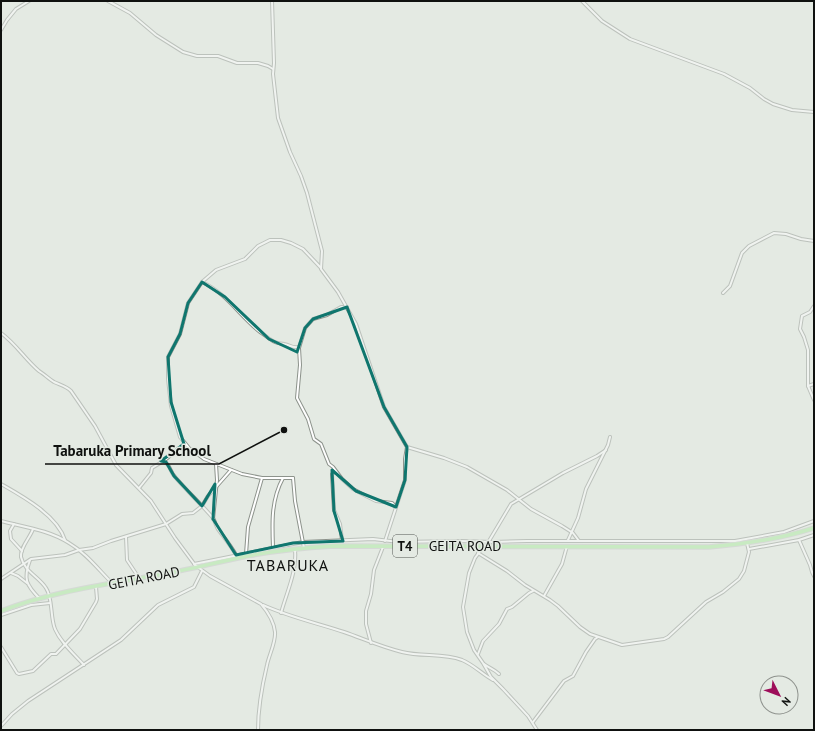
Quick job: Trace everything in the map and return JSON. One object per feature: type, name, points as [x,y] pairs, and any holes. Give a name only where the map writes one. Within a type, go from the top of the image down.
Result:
[{"type":"highway","name":"GEITA ROAD","points":[[1,611],[40,599],[197,567],[236,557],[304,548],[334,546],[709,547],[770,539],[814,528]]},
{"type":"street","points":[[1,30],[16,9],[29,1]]},
{"type":"street","points":[[108,1],[130,13],[153,32],[183,52],[197,56],[218,56],[237,63],[258,63],[268,66],[273,70]]},
{"type":"street","points":[[272,1],[273,70],[278,118],[307,193],[322,251],[321,269]]},
{"type":"street","points":[[582,1],[602,21],[630,39],[724,74],[750,88],[773,104],[792,110],[814,112]]},
{"type":"street","points":[[723,293],[730,286],[742,253],[749,246],[774,233],[786,234],[801,239],[814,241]]},
{"type":"street","points":[[304,548],[297,514],[293,478],[262,478],[230,470],[196,454],[180,437],[171,402],[168,378],[168,356],[180,334],[188,301],[202,282],[216,270],[245,259],[256,247],[270,240],[283,241],[300,247],[321,269],[338,292],[357,328],[376,389],[384,407],[407,447],[405,459],[405,480],[385,541]]},
{"type":"street","points":[[202,282],[225,297],[248,321],[269,339],[291,347],[299,347]]},
{"type":"street","points":[[814,306],[810,312],[802,316],[800,329],[808,350],[808,386],[814,400]]},
{"type":"street","points":[[347,307],[339,308],[327,315],[313,319],[305,328],[299,347],[300,365],[297,398],[308,420],[314,439],[321,444],[329,464],[336,472],[356,491],[374,500],[392,503],[396,507]]},
{"type":"street","points":[[1,333],[13,343],[24,357],[40,371],[56,383],[71,391],[95,426],[114,463],[151,500],[194,564],[202,571],[261,604],[282,613],[345,632],[371,643],[410,654],[430,654],[457,658],[475,666],[503,689],[533,722],[538,730]]},
{"type":"street","points":[[808,386],[814,384]]},
{"type":"street","points":[[568,540],[578,518],[586,489],[606,450],[610,437]]},
{"type":"street","points":[[139,488],[151,473],[152,468],[185,444]]},
{"type":"street","points":[[407,447],[444,458],[467,467],[505,489],[531,508],[572,532],[579,541]]},
{"type":"street","points":[[488,542],[511,504],[563,473],[606,450]]},
{"type":"street","points":[[161,461],[167,464],[174,476],[213,519],[218,530],[229,543],[236,557],[211,559],[194,564]]},
{"type":"street","points":[[213,519],[218,476],[216,464]]},
{"type":"street","points":[[1,579],[31,559],[65,556],[79,550],[93,548],[166,524],[182,514],[193,514],[202,506],[208,496],[230,470]]},
{"type":"street","points":[[336,472],[332,474],[334,510],[340,524],[342,541]]},
{"type":"street","points":[[262,478],[248,527],[246,555],[273,547],[303,542],[373,540],[488,542],[568,540],[735,541],[784,532],[814,521]]},
{"type":"street","points":[[274,552],[272,532],[274,503],[283,478]]},
{"type":"street","points":[[1,484],[45,512],[57,525],[65,540]]},
{"type":"street","points":[[1,521],[51,534],[65,540],[99,568],[113,584]]},
{"type":"street","points":[[6,522],[12,529]]},
{"type":"street","points":[[14,524],[10,533],[11,539],[22,551]]},
{"type":"street","points":[[33,529],[22,551],[21,558],[28,569],[44,584],[49,592],[55,630],[65,645],[84,665]]},
{"type":"street","points":[[749,549],[799,540],[814,535]]},
{"type":"street","points":[[126,537],[127,560],[139,578]]},
{"type":"street","points":[[799,540],[814,576]]},
{"type":"street","points":[[478,553],[507,571],[533,591],[544,596],[558,606],[586,632],[618,644],[627,645],[668,637],[706,602],[723,592],[739,579],[744,571],[749,549],[747,543]]},
{"type":"street","points":[[371,643],[366,624],[366,612],[371,594],[374,570],[383,546]]},
{"type":"street","points":[[484,546],[478,553],[470,568],[463,608],[468,638],[493,680]]},
{"type":"street","points":[[544,596],[562,564],[567,546]]},
{"type":"street","points":[[282,613],[294,574],[296,563],[295,549]]},
{"type":"street","points":[[31,559],[28,569],[27,583],[29,588],[40,599]]},
{"type":"street","points":[[1,726],[12,714],[28,701],[121,640],[158,605],[194,587],[202,571]]},
{"type":"street","points":[[11,573],[27,583]]},
{"type":"street","points":[[1,647],[13,668],[19,674],[33,671],[50,654],[54,655],[80,629],[96,602],[96,587]]},
{"type":"street","points":[[478,655],[483,641],[499,624],[507,609],[512,607],[533,591]]},
{"type":"street","points":[[1,615],[31,605],[50,603]]},
{"type":"street","points":[[258,730],[259,706],[275,633],[269,615],[261,604]]},
{"type":"street","points":[[533,722],[562,684],[573,676],[586,652],[598,637]]},
{"type":"street","points":[[483,663],[494,669],[499,674]]},
{"type":"highlighted area","points":[[202,282],[225,297],[269,339],[297,352],[305,328],[313,319],[347,307],[384,407],[407,447],[405,480],[396,507],[356,491],[332,470],[334,511],[343,541],[293,543],[236,555],[213,519],[215,484],[202,506],[174,476],[166,462],[161,461],[184,444],[171,402],[168,357],[180,334],[188,303]]},
{"type":"place","name":"Tabaruka Primary School","points":[[284,430]]},
{"type":"district","name":"TABARUKA","points":[[288,565]]}]
